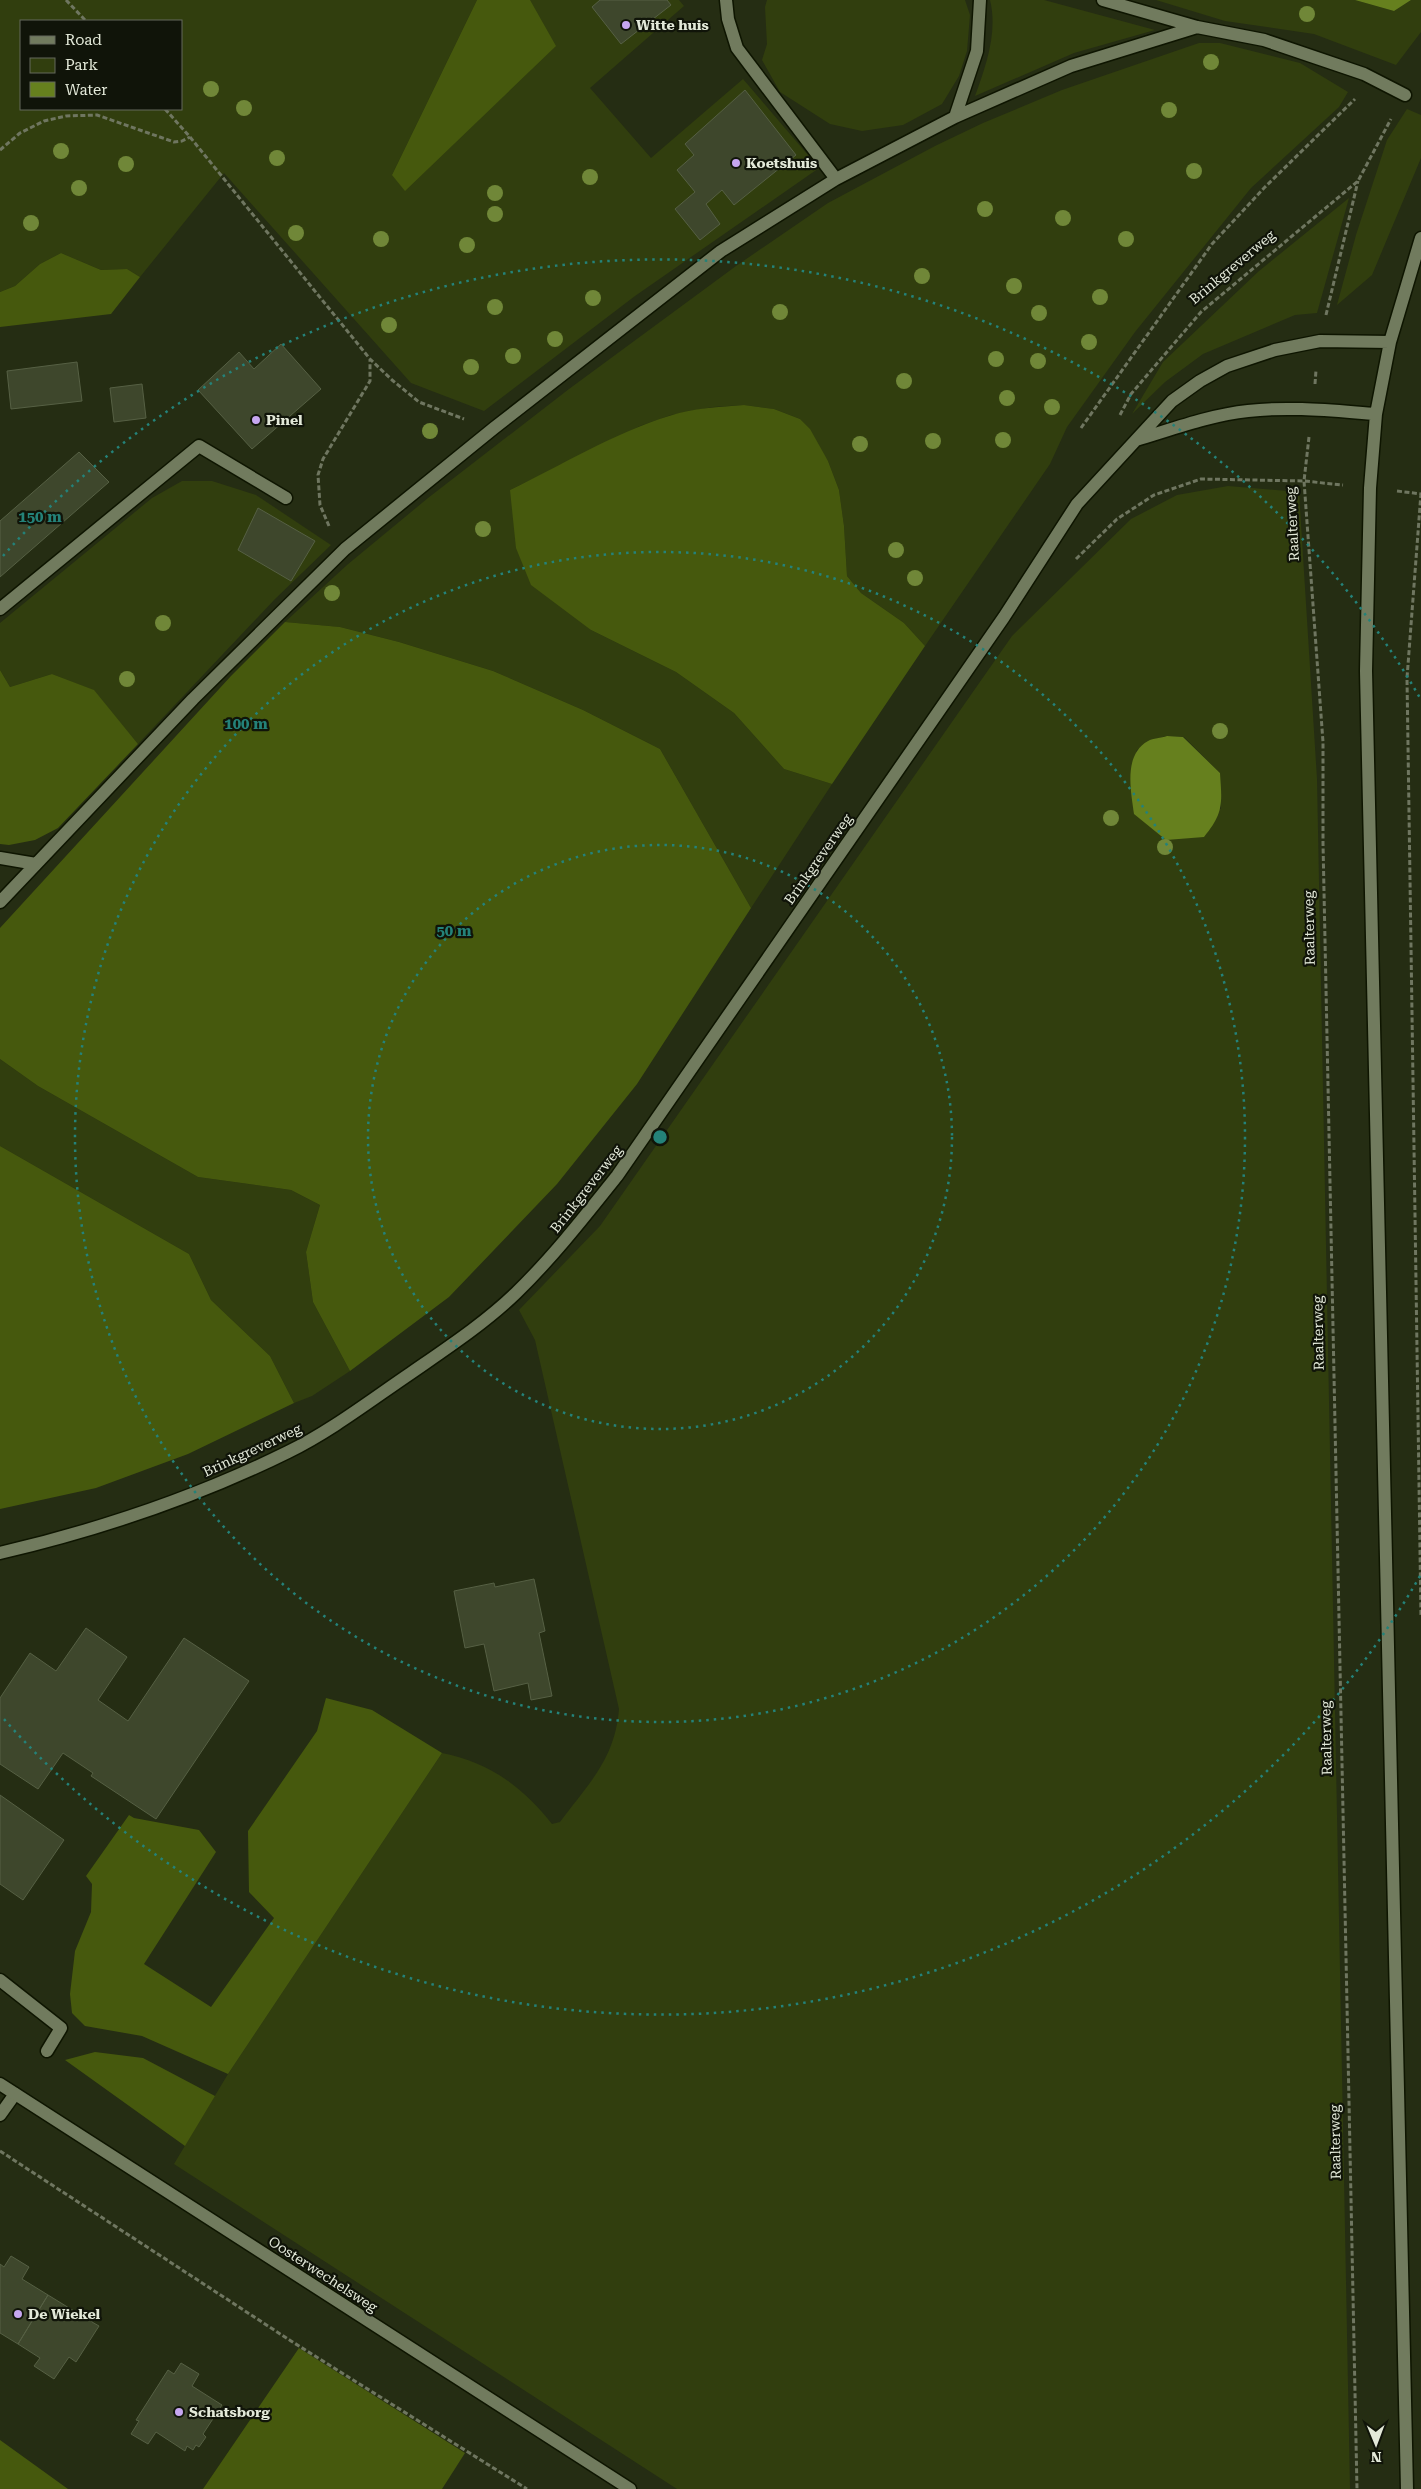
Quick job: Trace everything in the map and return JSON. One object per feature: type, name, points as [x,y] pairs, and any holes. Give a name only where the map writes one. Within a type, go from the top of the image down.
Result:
[{"type":"street","points":[[726,0],[728,19],[737,48],[836,179]]},
{"type":"street","points":[[955,117],[977,51],[980,0]]},
{"type":"street","points":[[1103,0],[1197,27],[1264,40],[1376,80],[1405,95]]},
{"type":"street","points":[[0,902],[193,699],[346,549],[494,428],[720,251],[836,179],[955,117],[1071,66],[1197,27]]},
{"type":"street","points":[[1407,2489],[1366,671],[1370,488],[1376,414],[1390,342],[1421,238]]},
{"type":"street","name":"Brinkgreverweg","points":[[0,1553],[132,1516],[224,1482],[289,1452],[346,1418],[453,1344],[515,1294],[564,1242],[617,1176],[1004,617],[1077,504],[1172,401],[1200,381],[1226,366],[1275,350],[1320,341],[1390,342]]},
{"type":"street","points":[[1136,440],[1214,417],[1249,410],[1311,409],[1376,414]]},
{"type":"street","points":[[0,609],[199,446],[286,498]]},
{"type":"street","points":[[0,858],[36,864]]},
{"type":"street","points":[[0,1980],[61,2028],[47,2051]]},
{"type":"street","name":"Oosterwechelsweg","points":[[0,2084],[630,2489]]},
{"type":"street","points":[[0,2115],[15,2094]]},
{"type":"path","points":[[66,0],[85,20]]},
{"type":"path","points":[[1082,428],[1212,244],[1264,188],[1376,80]]},
{"type":"path","name":"Brinkgreverweg","points":[[1117,420],[1131,394],[1201,312],[1358,181],[1405,95]]},
{"type":"path","points":[[166,110],[190,137],[370,359],[419,402],[494,428]]},
{"type":"path","points":[[0,150],[11,143],[20,133],[44,121],[66,116],[98,115],[174,142],[190,137]]},
{"type":"path","name":"Raalterweg","points":[[1357,2489],[1323,853],[1323,742],[1304,481],[1320,341],[1358,181]]},
{"type":"path","points":[[346,549],[331,531],[320,505],[318,476],[323,459],[370,381],[370,359]]},
{"type":"path","points":[[1069,565],[1117,520],[1154,495],[1200,479],[1304,481],[1421,494],[1407,678],[1421,1617]]},
{"type":"path","points":[[0,2151],[291,2341],[527,2489]]},
{"type":"green space","points":[[0,0],[477,0],[392,175],[530,0],[679,0],[684,6],[590,88],[651,158],[743,79],[819,168],[635,296],[484,411],[411,383],[224,173],[140,277],[127,269],[101,270],[61,253],[40,264],[15,286],[0,292]]},
{"type":"green space","points":[[767,0],[965,0],[970,15],[967,51],[959,76],[942,104],[903,125],[862,131],[830,124],[780,92],[762,60],[767,44],[765,7]]},
{"type":"green space","points":[[990,0],[1044,0],[1155,30],[1074,53],[975,96],[987,61],[992,37],[993,24]]},
{"type":"green space","points":[[1156,0],[1355,0],[1394,11],[1411,0],[1421,0],[1421,32],[1396,65],[1314,34],[1225,21]]},
{"type":"green space","points":[[1199,43],[1220,43],[1300,63],[1348,92],[1339,107],[1251,188],[1135,332],[1067,427],[1050,464],[925,646],[904,623],[861,593],[847,576],[844,526],[839,490],[828,461],[800,419],[774,409],[744,405],[713,407],[671,415],[640,426],[510,490],[591,630],[676,672],[734,713],[784,769],[832,784],[751,908],[660,749],[583,710],[493,671],[399,642],[340,627],[285,622],[347,565],[428,498],[569,389],[736,266],[828,203],[935,146],[983,123],[1062,90]]},
{"type":"green space","points":[[1407,109],[1421,115],[1421,158],[1372,275],[1337,305],[1356,235],[1387,140]]},
{"type":"green space","points":[[1349,198],[1317,313],[1295,315],[1203,354],[1165,382],[1132,414],[1163,362],[1259,271]]},
{"type":"green space","points":[[182,481],[212,481],[256,495],[331,545],[275,599],[138,744],[93,690],[52,674],[10,687],[0,670],[0,623],[152,498]]},
{"type":"green space","points":[[1228,486],[1299,492],[1317,779],[1350,2489],[677,2489],[174,2164],[228,2074],[442,1753],[475,1763],[504,1778],[529,1799],[552,1824],[560,1822],[599,1770],[617,1727],[619,1709],[535,1340],[519,1310],[600,1226],[1012,636],[1131,519],[1177,495]],"holes":[[[1167,736],[1184,737],[1220,773],[1221,809],[1136,751],[1148,741]]]},
{"type":"green space","points":[[0,1059],[38,1086],[198,1177],[291,1190],[320,1205],[306,1252],[313,1302],[350,1371],[312,1396],[294,1403],[270,1356],[211,1300],[189,1254],[0,1146]]},
{"type":"shaded area","points":[[477,0],[530,0],[556,46],[405,191],[392,175]]},
{"type":"shaded area","points":[[61,253],[101,270],[127,269],[140,277],[111,314],[0,327],[0,292],[15,286],[40,264]]},
{"type":"shaded area","points":[[744,405],[774,409],[800,419],[810,429],[828,461],[839,490],[844,526],[847,576],[861,593],[904,623],[925,646],[832,784],[784,769],[734,713],[676,672],[591,630],[531,585],[516,548],[510,490],[608,440],[649,423],[687,411]]},
{"type":"shaded area","points":[[285,622],[340,627],[399,642],[493,671],[583,710],[660,749],[751,908],[637,1084],[557,1184],[449,1297],[350,1371],[313,1302],[306,1252],[320,1205],[291,1190],[198,1177],[38,1086],[0,1059],[0,928],[231,676]]},
{"type":"shaded area","points":[[0,670],[10,687],[52,674],[94,690],[138,744],[58,828],[35,840],[9,845],[0,844]]},
{"type":"shaded area","points":[[0,1146],[189,1254],[211,1300],[270,1356],[294,1403],[188,1454],[96,1488],[0,1509]]},
{"type":"shaded area","points":[[326,1698],[372,1710],[442,1753],[228,2074],[142,2036],[85,2026],[72,2013],[70,1994],[75,1951],[91,1912],[92,1884],[86,1876],[129,1815],[134,1818],[199,1830],[216,1852],[144,1964],[211,2007],[274,1918],[249,1892],[248,1831],[317,1731]]},
{"type":"shaded area","points":[[95,2052],[143,2058],[215,2096],[185,2146],[65,2060]]},
{"type":"shaded area","points":[[299,2348],[465,2453],[442,2489],[203,2489]]},
{"type":"shaded area","points":[[0,2440],[68,2489],[0,2489]]},
{"type":"water","points":[[1355,0],[1411,0],[1394,11]]},
{"type":"water","points":[[1167,736],[1183,737],[1220,773],[1220,807],[1211,829],[1204,837],[1166,840],[1134,814],[1130,774],[1135,755],[1140,747],[1148,741]]},
{"type":"building","name":"Witte huis","points":[[600,0],[667,0],[671,5],[621,44],[592,7]]},
{"type":"building","name":"Koetshuis","points":[[745,90],[796,155],[734,205],[722,190],[706,204],[720,224],[700,240],[675,209],[695,192],[677,170],[694,155],[685,144]]},
{"type":"building","name":"Pinel","points":[[281,344],[321,389],[252,449],[198,390],[239,352],[254,369]]},
{"type":"building","points":[[77,362],[82,401],[11,409],[7,371]]},
{"type":"building","points":[[142,384],[146,418],[114,422],[110,388]]},
{"type":"building","points":[[79,452],[109,482],[0,577],[0,521]]},
{"type":"building","points":[[258,508],[315,541],[291,581],[238,550]]},
{"type":"building","points":[[534,1579],[545,1631],[539,1633],[552,1696],[531,1700],[528,1683],[494,1691],[484,1644],[465,1648],[454,1591],[494,1583],[495,1587]]},
{"type":"building","points":[[86,1628],[127,1657],[98,1700],[128,1721],[184,1638],[249,1681],[156,1819],[91,1776],[93,1773],[63,1753],[38,1789],[0,1764],[0,1698],[30,1653],[56,1671]]},
{"type":"building","points":[[0,1795],[64,1840],[23,1900],[0,1884]]},
{"type":"building","name":"De Wiekel","points":[[11,2256],[29,2267],[22,2279],[48,2295],[18,2344],[0,2333],[0,2264],[4,2267]]},
{"type":"building","points":[[48,2295],[74,2311],[79,2310],[90,2316],[92,2322],[99,2326],[76,2362],[69,2357],[54,2379],[34,2366],[40,2358],[18,2344]]},
{"type":"building","name":"Schatsborg","points":[[181,2363],[199,2374],[192,2386],[222,2405],[203,2434],[206,2437],[199,2447],[196,2445],[193,2450],[187,2446],[185,2451],[156,2432],[148,2444],[131,2434],[139,2421],[136,2420],[168,2370],[174,2374]]},
{"type":"place","name":"Witte huis","points":[[626,25]]},
{"type":"place","name":"Koetshuis","points":[[736,163]]},
{"type":"place","name":"Pinel","points":[[256,420]]},
{"type":"place","name":"De Wiekel","points":[[18,2314]]},
{"type":"place","name":"Schatsborg","points":[[179,2412]]}]
